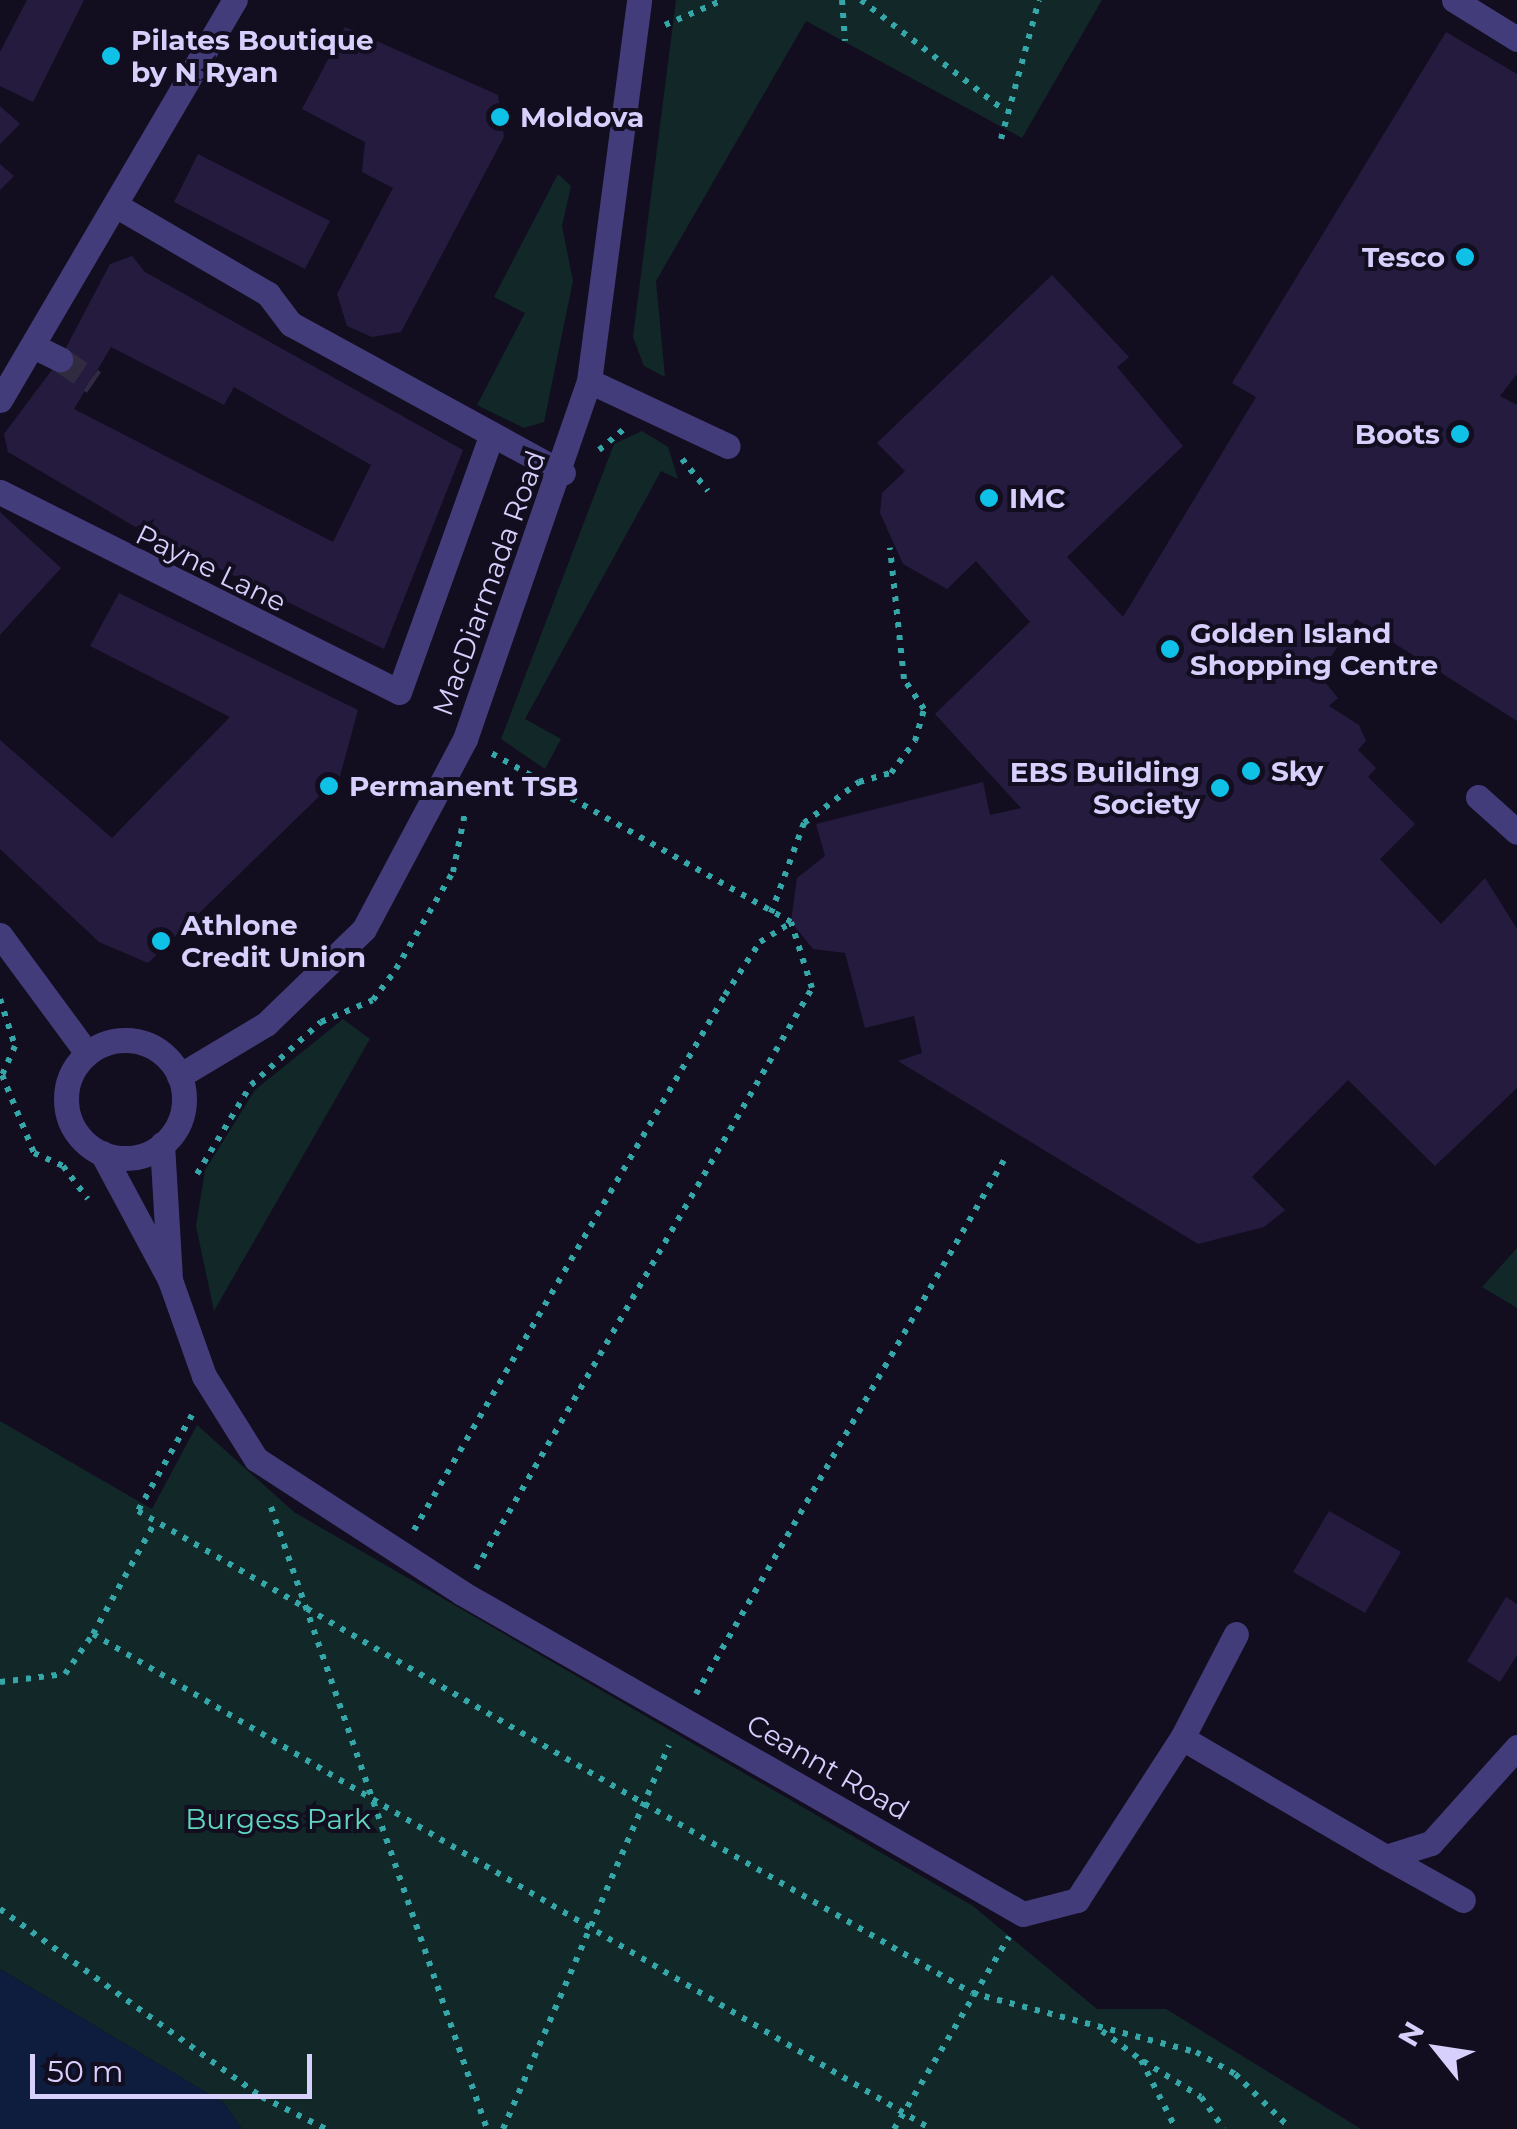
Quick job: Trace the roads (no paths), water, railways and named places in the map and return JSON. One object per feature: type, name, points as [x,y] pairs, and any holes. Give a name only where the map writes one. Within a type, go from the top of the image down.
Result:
[{"type":"street","points":[[0,400],[35,347],[235,0]]},
{"type":"street","name":"MacDiarmada Road","points":[[179,1076],[266,1024],[364,929],[464,739],[563,473],[589,382],[612,254],[630,44],[639,0]]},
{"type":"street","points":[[1454,0],[1517,39]]},
{"type":"street","points":[[117,206],[268,294],[291,324],[563,473]]},
{"type":"street","points":[[35,347],[60,359]]},
{"type":"street","points":[[589,382],[728,446]]},
{"type":"street","name":"Payne Lane","points":[[0,492],[399,692],[491,436]]},
{"type":"street","points":[[1478,797],[1517,832]]},
{"type":"street","points":[[0,934],[87,1053]]},
{"type":"street","points":[[139,1041],[179,1076],[182,1113],[162,1144],[128,1158],[102,1153],[67,1112],[73,1070],[87,1053],[139,1041]]},
{"type":"street","name":"Ceannt Road","points":[[162,1144],[170,1280]]},
{"type":"street","name":"Ceannt Road","points":[[102,1153],[170,1280],[204,1376],[256,1459],[405,1540],[462,1593],[1023,1914],[1077,1900],[1182,1738]]},
{"type":"street","points":[[1236,1634],[1182,1738],[1463,1900]]},
{"type":"street","points":[[1386,1858],[1431,1843],[1513,1761]]},
{"type":"water","points":[[0,1969],[224,2103],[242,2129],[0,2129]]},
{"type":"tunnel","points":[[60,359],[94,382]]},
{"type":"place","name":"Pilates Boutique by N Ryan","points":[[111,56]]},
{"type":"place","name":"Moldova","points":[[500,117]]},
{"type":"place","name":"Tesco","points":[[1465,257]]},
{"type":"place","name":"Boots","points":[[1460,434]]},
{"type":"place","name":"IMC","points":[[989,498]]},
{"type":"place","name":"Golden Island Shopping Centre","points":[[1170,649]]},
{"type":"place","name":"Sky","points":[[1251,771]]},
{"type":"place","name":"Permanent TSB","points":[[329,786]]},
{"type":"place","name":"EBS Building Society","points":[[1220,788]]},
{"type":"place","name":"Athlone Credit Union","points":[[161,941]]},
{"type":"park label","name":"Burgess Park","points":[[278,1819]]}]
